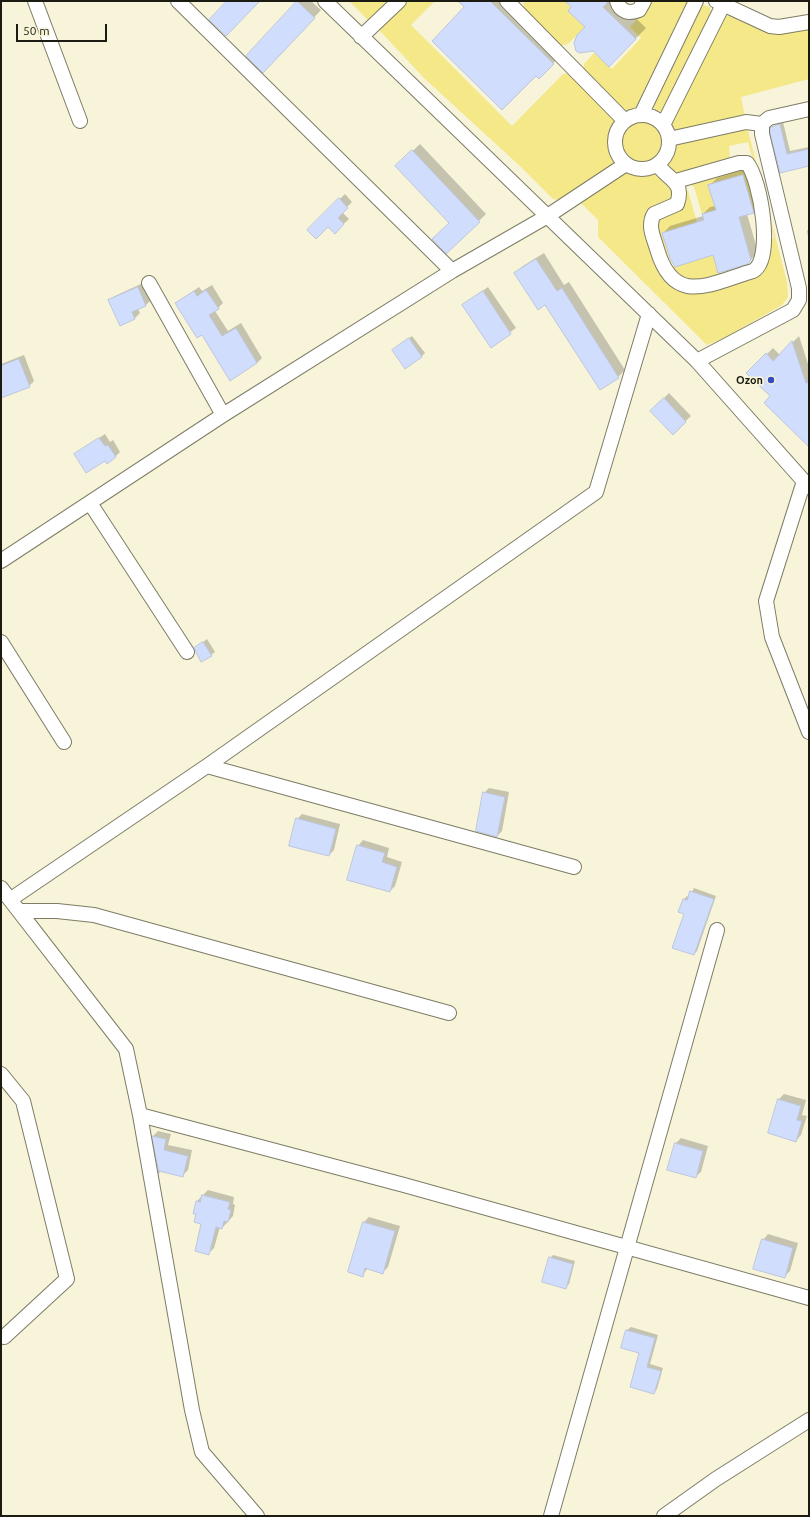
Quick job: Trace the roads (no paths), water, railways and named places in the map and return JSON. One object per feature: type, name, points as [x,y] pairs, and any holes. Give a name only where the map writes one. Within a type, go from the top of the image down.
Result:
[{"type":"street","points":[[35,1],[80,121]]},
{"type":"street","points":[[178,1],[452,271]]},
{"type":"street","points":[[325,1],[361,38],[697,361],[806,484],[766,602],[772,637],[809,732]]},
{"type":"street","points":[[361,38],[399,1]]},
{"type":"street","points":[[507,1],[625,121]]},
{"type":"street","points":[[617,1],[621,9],[630,12],[639,10],[644,1]]},
{"type":"street","points":[[641,115],[696,1]]},
{"type":"street","points":[[663,125],[721,2],[770,26],[779,27],[809,22]]},
{"type":"street","points":[[669,139],[746,122],[762,124],[769,118],[809,109]]},
{"type":"street","points":[[641,115],[653,117],[663,125],[669,139],[668,150],[658,165],[642,170],[626,164],[620,158],[615,143],[618,131],[625,121],[641,115]]},
{"type":"street","points":[[697,361],[793,310],[799,300],[799,288],[762,134],[762,124]]},
{"type":"street","points":[[658,165],[661,170],[676,181],[679,195],[677,204],[654,214],[650,224],[660,260],[670,275],[683,286],[693,288],[753,271],[759,266],[762,258],[764,216],[748,163],[739,163],[676,181]]},
{"type":"street","points":[[1,561],[223,415],[452,271],[546,217],[626,164]]},
{"type":"street","points":[[148,282],[223,415]]},
{"type":"street","points":[[11,899],[207,766],[596,492],[649,314]]},
{"type":"street","points":[[90,503],[187,652]]},
{"type":"street","points":[[1,642],[64,742]]},
{"type":"street","points":[[207,766],[574,866]]},
{"type":"street","points":[[1,888],[126,1050],[140,1114],[192,1410],[202,1452],[258,1516]]},
{"type":"street","points":[[20,911],[57,911],[94,915],[450,1013]]},
{"type":"street","points":[[551,1516],[717,930]]},
{"type":"street","points":[[1,1074],[23,1101],[67,1279],[4,1337]]},
{"type":"street","points":[[140,1114],[627,1246],[809,1298]]},
{"type":"street","points":[[664,1516],[716,1479],[809,1420]]},
{"type":"place","name":"Ozon","points":[[771,380]]}]
